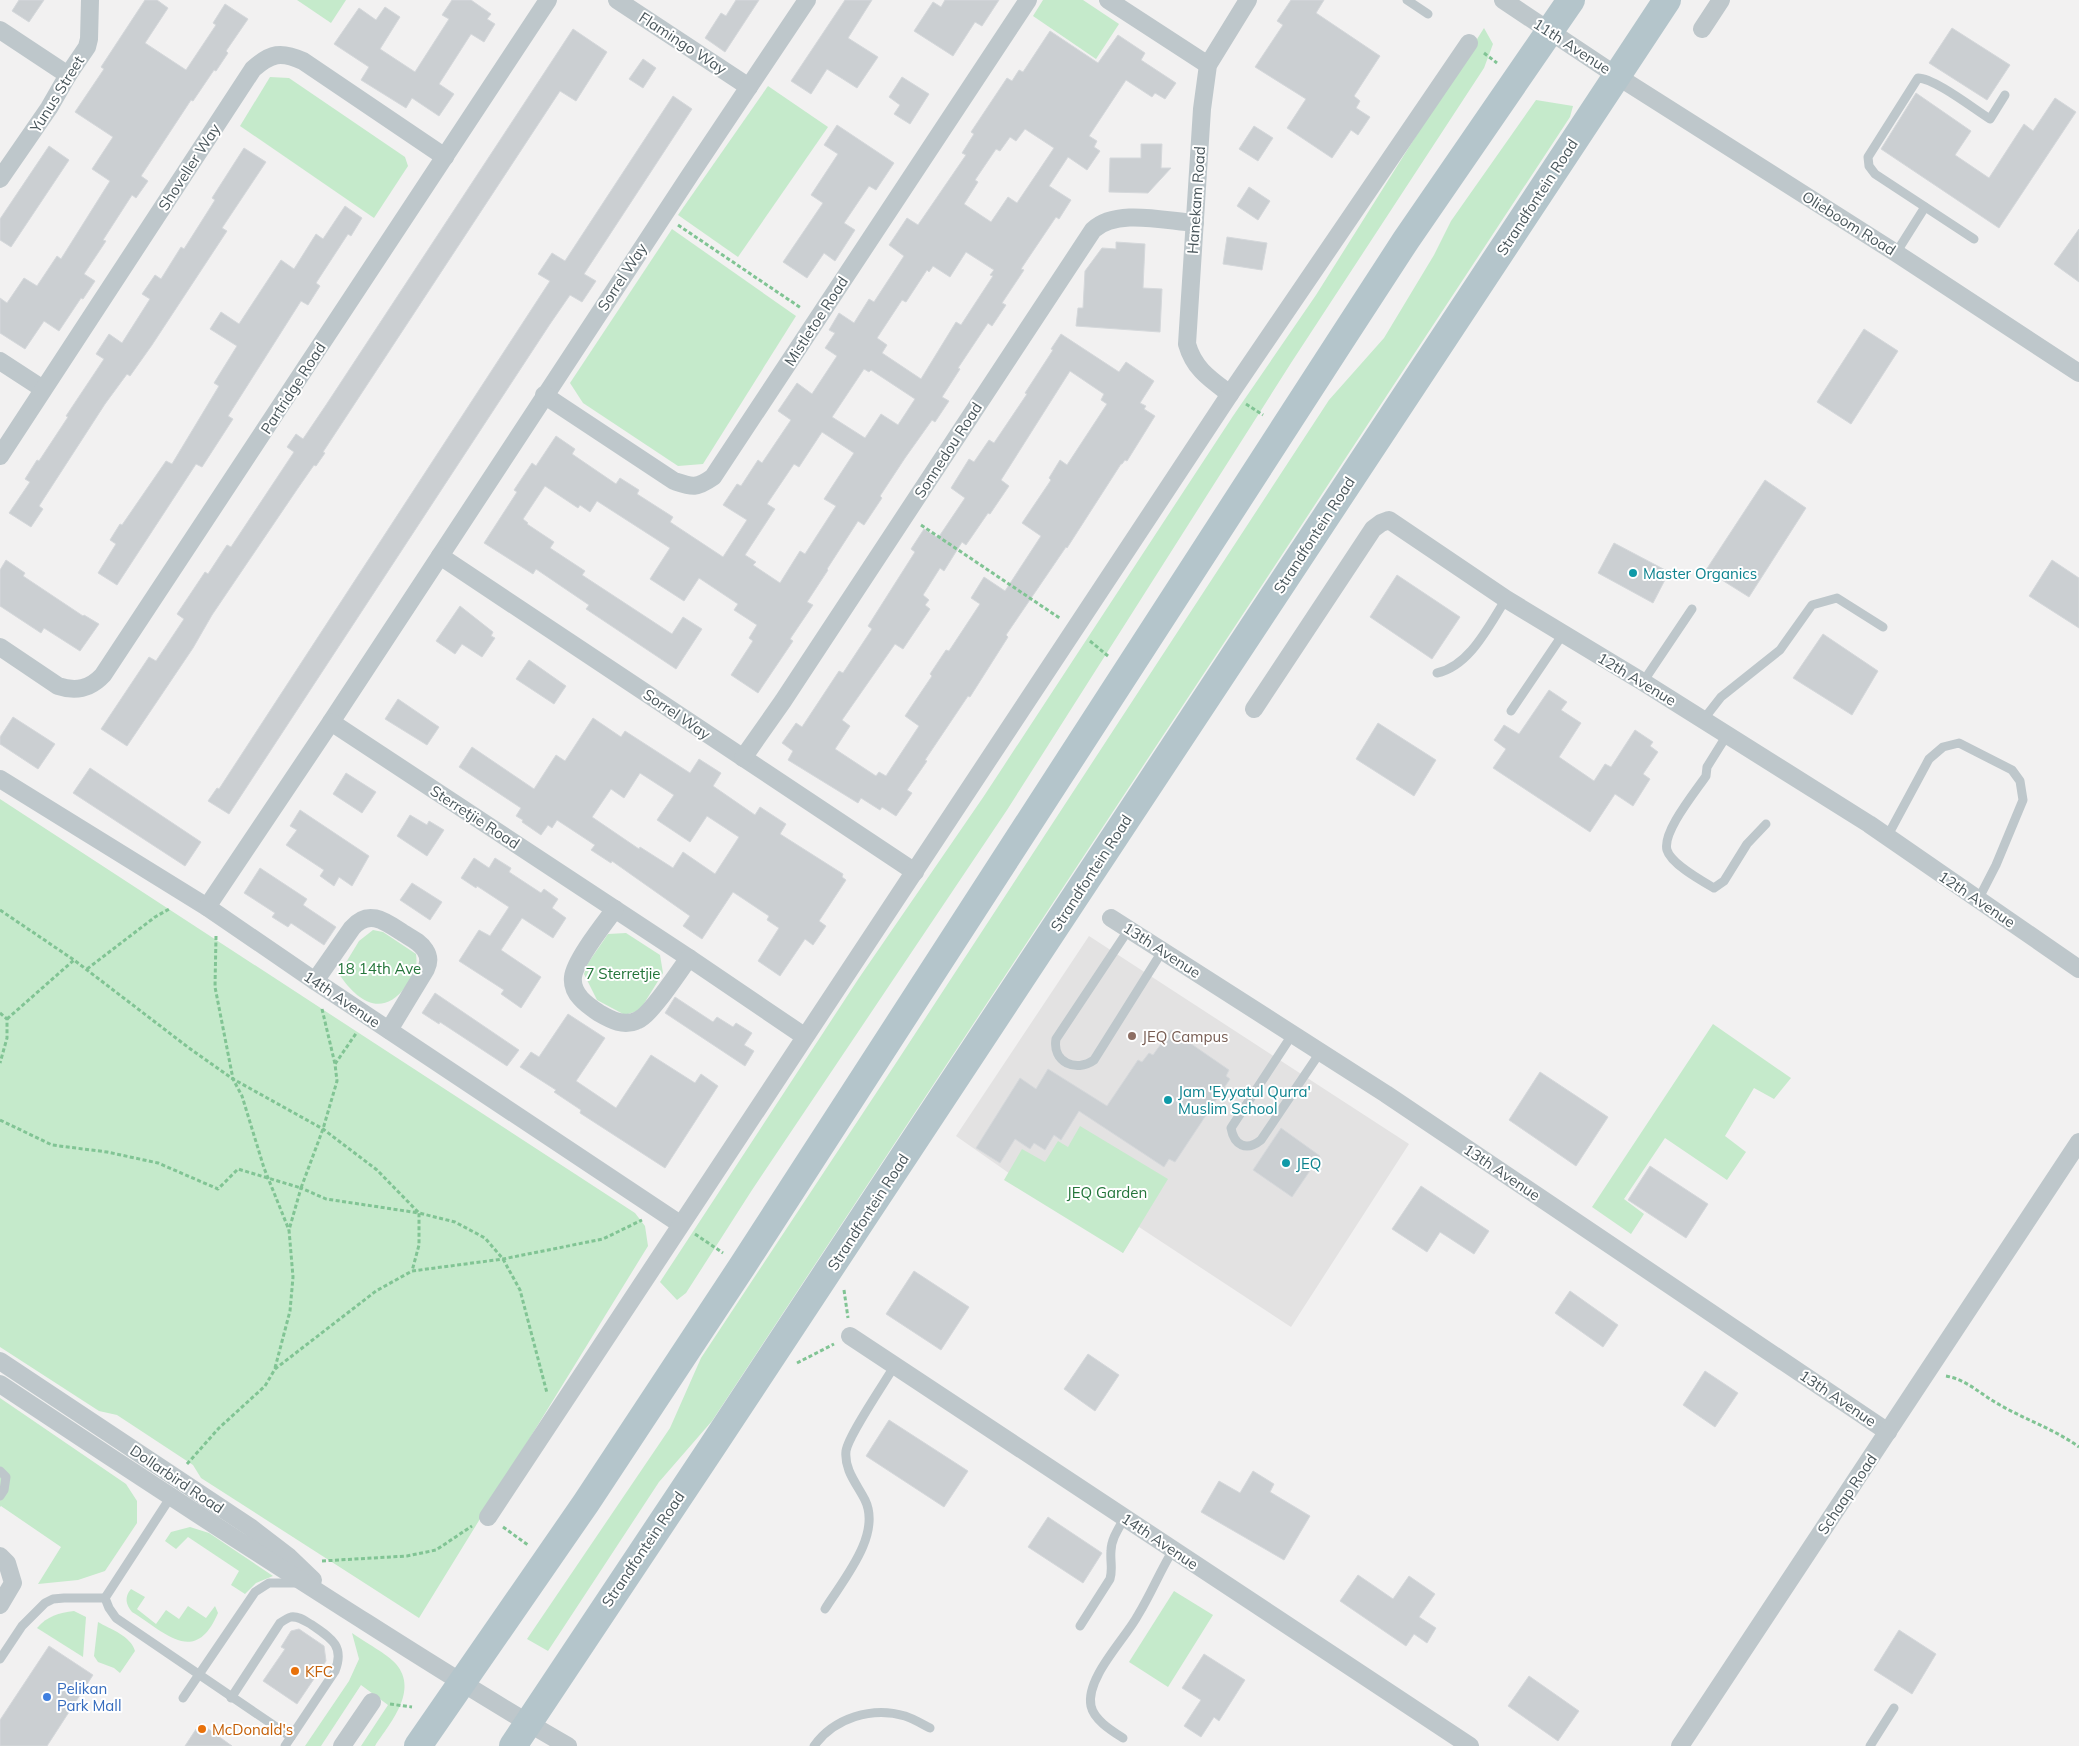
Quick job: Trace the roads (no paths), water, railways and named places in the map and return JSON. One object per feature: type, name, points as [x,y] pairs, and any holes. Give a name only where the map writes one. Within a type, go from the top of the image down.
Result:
[{"type":"main road","points":[[418,1746],[586,1503],[743,1265],[1335,348],[1571,0]]},
{"type":"main road","name":"Strandfontein Road","points":[[513,1746],[1667,0]]},
{"type":"street","name":"Yunus Street","points":[[0,179],[50,108],[86,47],[89,39],[90,0]]},
{"type":"street","name":"Partridge Road","points":[[0,647],[58,686],[77,690],[96,682],[548,0]]},
{"type":"street","name":"Flamingo Way","points":[[617,0],[749,87]]},
{"type":"street","name":"Sorrel Way","points":[[331,722],[544,395],[807,0]]},
{"type":"street","name":"Mistletoe Road","points":[[544,395],[674,481],[690,487],[698,486],[713,477],[1028,0]]},
{"type":"street","points":[[1108,0],[1208,65]]},
{"type":"street","name":"Hanekam Road","points":[[1230,394],[1212,381],[1194,363],[1187,344],[1202,109],[1208,65],[1248,0]]},
{"type":"street","name":"11th Avenue","points":[[1503,0],[1617,76]]},
{"type":"street","points":[[1702,29],[1721,0]]},
{"type":"street","points":[[0,30],[68,75]]},
{"type":"street","points":[[488,1516],[1230,394],[1469,43]]},
{"type":"street","name":"Shoveller Way","points":[[0,456],[253,68],[262,61],[279,54],[289,55],[303,61],[445,157]]},
{"type":"street","name":"Olieboom Road","points":[[1617,76],[1896,253],[2079,373]]},
{"type":"street","name":"Sonnedou Road","points":[[743,758],[783,701],[1093,230],[1104,222],[1118,218],[1195,223]]},
{"type":"street","points":[[0,362],[43,389]]},
{"type":"street","name":"12th Avenue","points":[[1254,709],[1373,529],[1384,521],[1389,520],[1506,599],[1643,682],[1888,837],[2079,969]]},
{"type":"street","name":"Sorrel Way","points":[[440,556],[915,872]]},
{"type":"street","points":[[211,910],[331,722]]},
{"type":"street","name":"Sterretjie Road","points":[[331,722],[804,1036]]},
{"type":"street","name":"14th Avenue","points":[[0,779],[192,897],[315,982],[680,1224]]},
{"type":"street","points":[[615,909],[579,961],[573,977],[575,991],[588,1006],[618,1022],[626,1023],[640,1020],[649,1012],[689,958]]},
{"type":"street","name":"13th Avenue","points":[[1111,918],[1292,1035],[1321,1051],[1888,1432]]},
{"type":"street","points":[[315,982],[352,928],[363,919],[380,920],[420,943],[426,952],[429,963],[389,1030]]},
{"type":"street","name":"Schaap Road","points":[[1680,1746],[2079,1142]]},
{"type":"street","name":"14th Avenue","points":[[850,1336],[1470,1746]]},
{"type":"street","name":"Dollarbird Road","points":[[0,1361],[250,1527],[289,1557],[345,1609]]},
{"type":"street","name":"Dollarbird Road","points":[[0,1384],[304,1584],[527,1724],[568,1746]]},
{"type":"street","points":[[0,1556],[7,1563],[13,1584],[0,1606]]},
{"type":"street","points":[[342,1746],[372,1702]]},
{"type":"lane","points":[[1407,0],[1428,14]]},
{"type":"lane","points":[[1974,239],[1875,174],[1869,166],[1868,157],[1918,78],[1925,78],[1990,119],[2005,95]]},
{"type":"lane","points":[[1896,253],[1926,206]]},
{"type":"lane","points":[[1703,720],[1721,697],[1780,650],[1812,605],[1836,598],[1884,627]]},
{"type":"lane","points":[[1437,673],[1448,671],[1476,645],[1506,599]]},
{"type":"lane","points":[[1643,682],[1692,609]]},
{"type":"lane","points":[[1511,711],[1563,634]]},
{"type":"lane","points":[[1727,735],[1707,767],[1706,776],[1668,836],[1667,850],[1674,860],[1696,878],[1714,888],[1724,881],[1748,844],[1766,824]]},
{"type":"lane","points":[[1888,837],[1929,759],[1943,747],[1959,743],[2012,770],[2020,782],[2023,800],[1978,900]]},
{"type":"lane","points":[[1129,929],[1056,1039],[1055,1051],[1058,1056],[1074,1066],[1084,1066],[1094,1060],[1163,950]]},
{"type":"lane","points":[[1292,1035],[1231,1128],[1233,1139],[1240,1144],[1255,1145],[1261,1140],[1321,1051]]},
{"type":"lane","points":[[825,1609],[864,1546],[868,1534],[869,1508],[847,1464],[848,1444],[895,1365]]},
{"type":"lane","points":[[0,1471],[6,1478],[4,1490],[0,1496]]},
{"type":"lane","points":[[105,1598],[180,1482]]},
{"type":"lane","points":[[1080,1626],[1113,1572],[1112,1541],[1124,1517]]},
{"type":"lane","points":[[1123,1738],[1105,1726],[1100,1720],[1091,1708],[1090,1697],[1095,1681],[1111,1654],[1138,1616],[1174,1550]]},
{"type":"lane","points":[[183,1698],[241,1609],[261,1586],[276,1582],[304,1584]]},
{"type":"lane","points":[[0,1659],[22,1626],[45,1603],[53,1599],[64,1598],[105,1598]]},
{"type":"lane","points":[[105,1598],[116,1618],[291,1737]]},
{"type":"lane","points":[[231,1698],[280,1623],[290,1617],[302,1618],[333,1639],[338,1650],[339,1661],[335,1671],[286,1746]]},
{"type":"lane","points":[[1870,1746],[1894,1708]]},
{"type":"lane","points":[[814,1746],[830,1728],[842,1721],[860,1715],[883,1712],[906,1716],[930,1728]]},
{"type":"place","name":"Master Organics","points":[[1633,573]]},
{"type":"place","name":"JEQ Campus","points":[[1132,1036]]},
{"type":"place","name":"Jam 'Eyyatul Qurra' Muslim School","points":[[1168,1100]]},
{"type":"place","name":"JEQ","points":[[1286,1163]]},
{"type":"place","name":"KFC","points":[[295,1671]]},
{"type":"place","name":"Pelikan Park Mall","points":[[47,1697]]},
{"type":"place","name":"McDonald's","points":[[202,1729]]},
{"type":"park label","name":"18 14th Ave","points":[[379,968]]},
{"type":"park label","name":"7 Sterretjie","points":[[623,973]]},
{"type":"park label","name":"JEQ Garden","points":[[1107,1192]]}]
